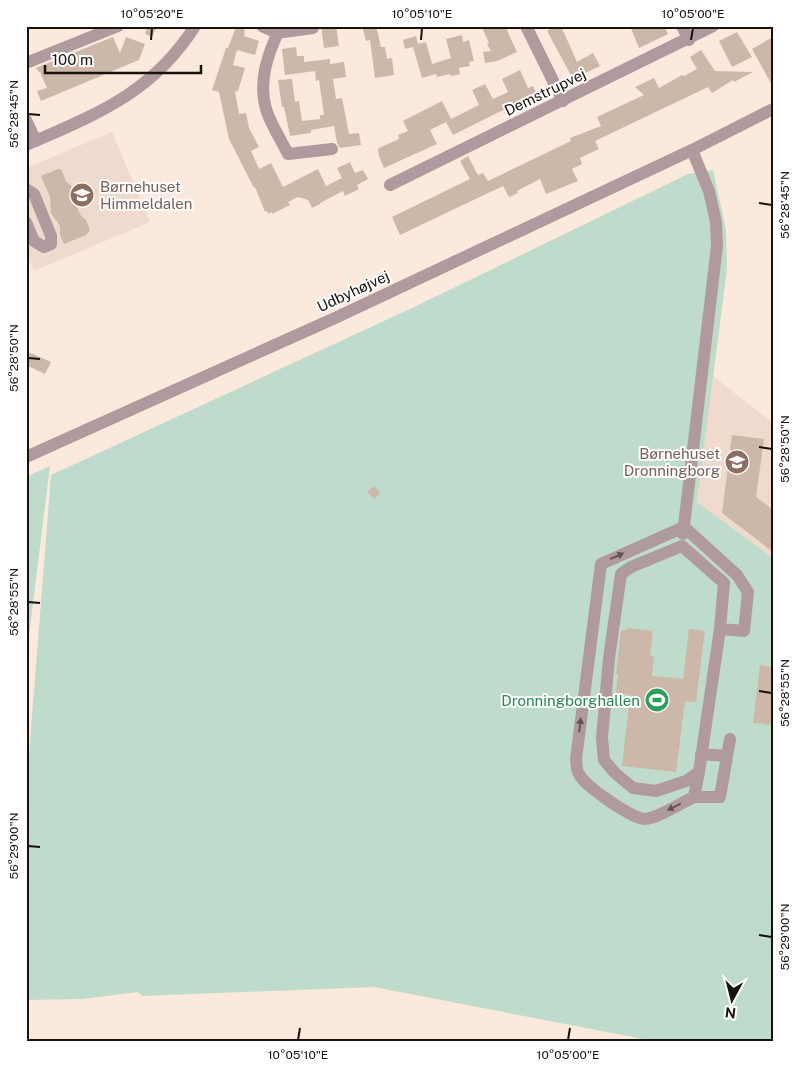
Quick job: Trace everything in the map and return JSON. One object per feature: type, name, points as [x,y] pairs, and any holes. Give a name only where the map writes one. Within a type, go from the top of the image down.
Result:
[{"type":"street","points":[[26,63],[118,26]]},
{"type":"street","points":[[26,120],[31,143],[104,110],[130,95],[150,78],[171,58],[195,26]]},
{"type":"street","points":[[262,26],[279,30],[314,28]]},
{"type":"street","points":[[526,26],[563,101]]},
{"type":"street","points":[[682,26],[689,40]]},
{"type":"street","name":"Demstrupvej","points":[[390,185],[689,40],[714,26]]},
{"type":"street","points":[[279,30],[263,76],[263,90],[267,112],[288,154],[332,149]]},
{"type":"street","name":"Udbyhøjvej","points":[[26,457],[335,318],[692,150],[773,109]]},
{"type":"street","points":[[682,546],[718,246],[716,222],[709,191],[692,150]]},
{"type":"street","points":[[26,189],[34,194],[51,236],[50,244],[44,247],[34,241],[26,222]]},
{"type":"street","points":[[684,527],[737,575],[748,592],[744,632],[720,629]]},
{"type":"street","points":[[684,527],[601,564],[576,759],[578,773],[590,787],[626,811],[644,819],[694,797],[720,797],[730,739]]},
{"type":"street","points":[[682,546],[724,583],[720,629],[694,797]]},
{"type":"street","points":[[682,546],[631,567],[621,574],[602,738],[604,760],[615,774],[633,788],[656,791],[686,781],[699,772]]},
{"type":"street","points":[[701,754],[727,756]]},
{"type":"shaded area","name":"Børnehuset Himmeldalen","points":[[112,132],[150,222],[34,271],[26,254],[26,168]]},
{"type":"shaded area","name":"Børnehuset Dronningborg","points":[[713,376],[773,423],[773,558],[697,502]]},
{"type":"green space","points":[[713,170],[726,230],[727,269],[697,502],[773,558],[773,1042],[658,1042],[374,987],[142,996],[138,992],[82,999],[26,1000],[26,793],[51,475],[412,308],[688,174]]},
{"type":"green space","points":[[50,466],[26,660],[26,477]]},
{"type":"building","points":[[148,26],[157,26],[152,37],[145,34]]},
{"type":"building","points":[[321,26],[336,26],[339,46],[324,48]]},
{"type":"building","points":[[362,26],[376,26],[381,47],[385,47],[387,59],[392,58],[394,75],[375,78],[370,40],[366,41]]},
{"type":"building","points":[[481,26],[505,26],[517,52],[497,61],[485,63],[483,52],[491,51]]},
{"type":"building","points":[[555,26],[561,26],[577,62],[593,53],[600,66],[573,79],[547,31]]},
{"type":"building","points":[[630,26],[664,26],[668,34],[639,48]]},
{"type":"building","points":[[236,27],[245,30],[244,36],[259,41],[255,55],[237,50],[233,65],[245,68],[238,91],[235,92],[239,114],[246,113],[249,128],[259,147],[251,151],[259,169],[271,163],[283,187],[318,169],[326,186],[342,178],[337,168],[350,162],[355,173],[363,170],[368,179],[357,185],[359,189],[345,196],[343,191],[312,208],[308,200],[298,197],[288,202],[290,205],[272,214],[272,212],[268,214],[267,211],[265,212],[255,187],[229,139],[219,92],[212,90],[226,48],[228,48]]},
{"type":"building","points":[[737,32],[752,57],[732,67],[719,41]]},
{"type":"building","points":[[462,35],[463,42],[469,40],[474,61],[469,62],[470,66],[459,68],[460,74],[451,76],[450,74],[437,77],[436,74],[422,78],[413,47],[405,49],[403,40],[416,36],[418,44],[426,42],[432,64],[451,58],[446,39]]},
{"type":"building","points":[[113,37],[120,53],[126,37],[145,44],[139,60],[41,101],[37,91],[47,88],[40,72],[36,68]]},
{"type":"building","points":[[773,37],[773,87],[752,49]]},
{"type":"building","points":[[296,47],[297,56],[304,56],[304,62],[330,59],[330,64],[344,62],[346,77],[333,79],[336,99],[342,98],[349,134],[359,133],[361,145],[340,148],[337,143],[334,126],[311,130],[311,133],[290,136],[284,107],[282,107],[278,80],[292,79],[295,102],[299,101],[302,121],[320,119],[320,115],[324,115],[319,80],[316,81],[315,71],[285,75],[282,49]]},
{"type":"building","points":[[701,50],[715,71],[753,72],[734,82],[733,80],[712,93],[708,87],[595,141],[599,149],[580,158],[582,164],[572,169],[578,181],[546,194],[540,179],[509,197],[503,186],[400,235],[392,217],[470,179],[460,161],[468,156],[478,175],[483,173],[488,181],[571,141],[570,138],[601,126],[597,117],[644,95],[635,87],[654,78],[659,88],[697,69],[690,57]]},
{"type":"building","points":[[520,70],[528,88],[533,86],[537,94],[532,96],[533,98],[499,112],[453,135],[446,122],[430,130],[437,144],[384,168],[378,150],[399,139],[398,135],[408,131],[403,121],[442,101],[451,119],[479,105],[472,90],[485,84],[493,99],[508,92],[502,79]]},
{"type":"building","points":[[61,169],[66,181],[72,187],[72,196],[90,230],[86,235],[64,244],[60,235],[60,226],[51,213],[50,197],[41,176]]},
{"type":"building","points":[[26,351],[51,362],[45,374],[26,365]]},
{"type":"building","points":[[732,435],[764,439],[756,497],[773,510],[773,552],[722,513]]},
{"type":"building","points":[[374,486],[380,493],[374,499],[367,492]]},
{"type":"building","name":"Dronningborghallen","points":[[627,628],[653,631],[650,656],[654,656],[652,676],[683,679],[689,629],[705,631],[696,702],[685,701],[676,772],[622,766],[630,695],[616,693],[618,674],[616,674],[621,630],[627,630]]},
{"type":"building","points":[[760,665],[773,667],[773,725],[753,723]]},
{"type":"place","name":"Børnehuset Himmeldalen","points":[[82,195]]},
{"type":"place","name":"Børnehuset Dronningborg","points":[[737,462]]},
{"type":"place","name":"Dronningborghallen","points":[[657,700]]}]
